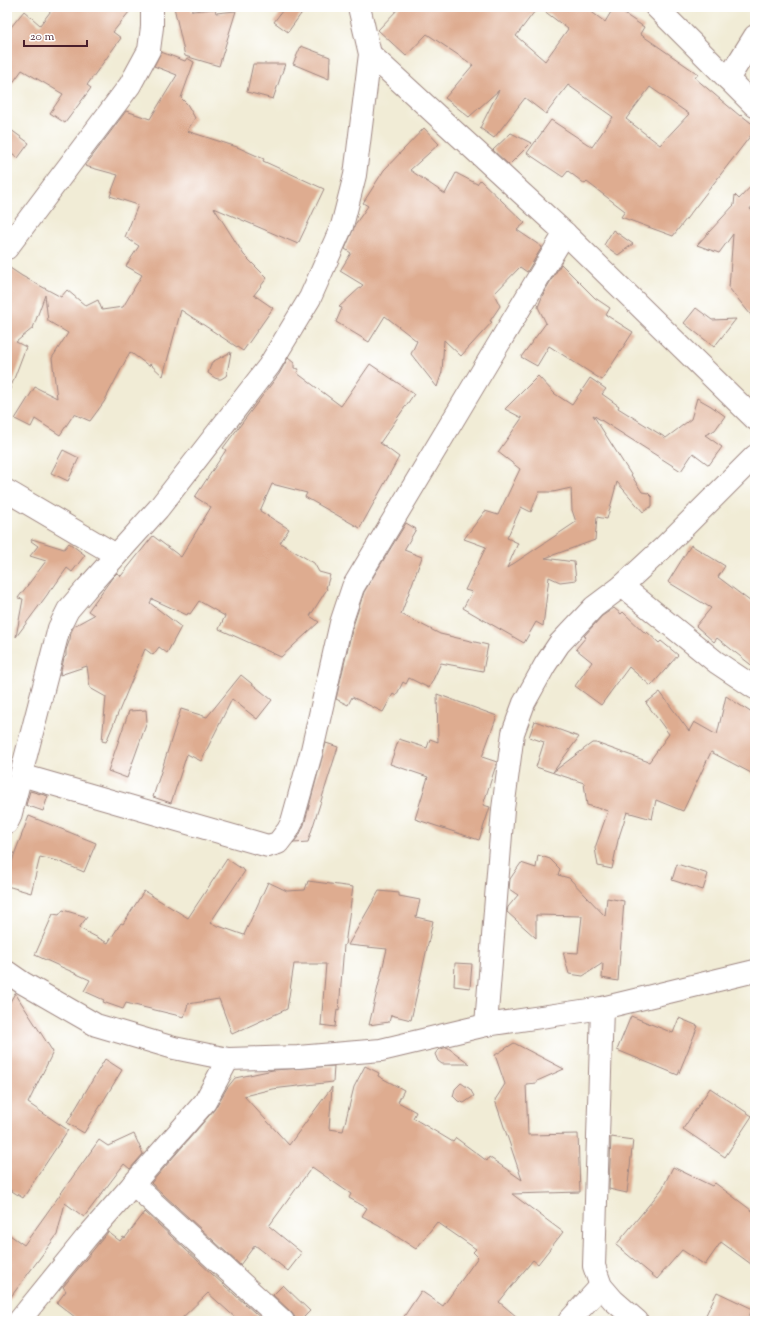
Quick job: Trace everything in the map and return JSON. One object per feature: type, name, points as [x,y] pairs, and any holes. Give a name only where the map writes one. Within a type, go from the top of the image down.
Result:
[{"type":"street","points":[[7,248],[130,85],[149,50],[152,27],[152,7]]},
{"type":"street","points":[[7,823],[10,817],[59,628],[68,610],[158,509],[269,366],[310,298],[342,226],[355,175],[370,54],[359,7]]},
{"type":"street","points":[[656,7],[755,106]]},
{"type":"street","points":[[728,79],[755,36]]},
{"type":"street","points":[[370,54],[565,233],[755,419]]},
{"type":"street","points":[[21,775],[268,846],[278,843],[292,822],[312,750],[341,623],[353,587],[565,233]]},
{"type":"street","points":[[486,1025],[503,809],[513,733],[524,703],[545,665],[559,644],[594,607],[622,586],[664,547],[755,456]]},
{"type":"street","points":[[7,491],[116,555]]},
{"type":"street","points":[[622,586],[716,662],[755,688]]},
{"type":"street","points":[[7,972],[23,983],[96,1025],[174,1048],[228,1059],[298,1057],[382,1050],[486,1025],[602,1008],[755,971]]},
{"type":"street","points":[[602,1008],[594,1266],[601,1286],[613,1300],[637,1321]]},
{"type":"street","points":[[19,1321],[86,1238],[204,1102],[228,1059]]},
{"type":"street","points":[[133,1184],[283,1321]]},
{"type":"street","points":[[569,1321],[601,1286]]},
{"type":"building","points":[[54,7],[133,7],[113,32],[121,38],[87,85],[91,88],[65,123],[50,113],[63,94],[22,70],[7,91],[7,32],[24,11],[40,25]]},
{"type":"building","points":[[174,7],[191,7],[192,11],[215,9],[216,13],[236,11],[219,66],[185,56]]},
{"type":"building","points":[[285,7],[306,7],[288,32],[274,22]]},
{"type":"building","points":[[400,7],[538,7],[516,36],[545,61],[568,29],[539,7],[585,7],[605,22],[614,7],[644,27],[640,34],[698,74],[695,78],[740,116],[741,115],[755,126],[755,130],[673,236],[621,217],[625,211],[587,182],[585,184],[568,171],[563,177],[527,153],[551,120],[592,147],[613,117],[568,85],[546,114],[525,98],[494,138],[480,128],[499,90],[469,117],[445,98],[473,65],[427,34],[406,56],[378,30]],"holes":[[[650,87],[689,114],[660,145],[626,119]]]},
{"type":"building","points":[[301,46],[330,57],[329,79],[293,64]]},
{"type":"building","points":[[161,52],[185,61],[187,58],[194,62],[181,98],[187,104],[195,118],[187,131],[237,147],[264,159],[263,161],[324,189],[298,244],[214,208],[244,255],[267,278],[254,295],[273,308],[243,351],[181,310],[163,376],[150,364],[149,366],[130,352],[104,402],[90,421],[74,414],[60,435],[35,419],[31,427],[15,419],[35,387],[57,398],[52,358],[68,333],[48,321],[45,295],[33,328],[16,342],[26,347],[9,392],[7,392],[7,266],[22,276],[61,297],[67,290],[86,306],[98,300],[102,310],[123,307],[142,275],[126,266],[139,246],[125,237],[138,205],[110,196],[118,175],[85,166],[126,111],[150,119],[177,75],[154,66]]},
{"type":"building","points":[[253,64],[285,64],[273,99],[247,92]]},
{"type":"building","points":[[7,127],[29,143],[18,158],[7,149]]},
{"type":"building","points":[[424,128],[439,144],[410,170],[445,194],[456,173],[477,184],[480,180],[525,223],[517,230],[542,247],[527,272],[520,267],[494,294],[500,306],[490,321],[492,322],[461,356],[444,340],[442,372],[437,387],[411,354],[417,341],[385,316],[369,342],[336,322],[342,308],[339,307],[363,285],[340,271],[351,253],[345,249],[356,223],[368,206],[363,203],[384,170]]},
{"type":"building","points":[[511,133],[531,143],[509,165],[493,150]]},
{"type":"building","points":[[755,182],[755,202],[750,209],[755,214],[755,320],[729,288],[733,234],[719,253],[697,245],[734,205],[735,195],[739,199]]},
{"type":"building","points":[[613,230],[633,244],[618,255],[604,245]]},
{"type":"building","points":[[561,264],[595,298],[610,308],[606,315],[633,332],[602,380],[549,346],[537,366],[521,357],[546,323],[538,307],[544,292]]},
{"type":"building","points":[[696,308],[712,320],[736,319],[714,347],[684,323]]},
{"type":"building","points":[[231,352],[226,376],[218,379],[208,373],[212,362]]},
{"type":"building","points":[[288,358],[294,363],[294,368],[299,369],[297,373],[341,406],[370,364],[414,394],[380,443],[399,457],[360,528],[305,497],[307,493],[272,484],[260,511],[289,529],[280,543],[314,563],[319,572],[330,575],[327,589],[310,616],[319,622],[281,657],[219,629],[225,616],[199,601],[190,614],[188,613],[187,615],[152,599],[150,603],[181,627],[167,653],[159,647],[153,655],[145,649],[106,742],[102,741],[106,697],[90,688],[87,666],[60,675],[71,632],[74,626],[94,615],[88,611],[112,578],[117,573],[121,576],[153,536],[181,557],[211,507],[195,497],[226,450],[223,448],[279,374]]},
{"type":"building","points":[[538,376],[555,394],[572,405],[590,378],[606,389],[602,394],[619,406],[618,408],[666,438],[691,419],[697,398],[725,416],[715,430],[705,435],[722,447],[709,465],[693,453],[681,471],[593,415],[642,492],[648,493],[652,497],[652,506],[643,512],[617,482],[607,519],[597,517],[595,540],[545,558],[574,562],[576,580],[560,582],[549,577],[543,626],[536,622],[524,643],[463,608],[472,592],[465,590],[486,547],[464,539],[485,511],[498,515],[520,469],[498,452],[522,418],[505,409]],"holes":[[[571,488],[572,510],[576,522],[507,568],[518,543],[507,538],[521,507],[531,512],[539,492],[553,492]]]},
{"type":"building","points":[[63,450],[79,458],[68,481],[51,473]]},
{"type":"building","points":[[406,523],[416,529],[404,550],[422,557],[401,614],[440,634],[488,645],[483,671],[441,663],[429,688],[409,678],[406,684],[403,682],[396,696],[393,694],[383,712],[352,697],[348,705],[336,699],[353,626],[364,592]]},
{"type":"building","points":[[32,539],[64,549],[69,543],[85,555],[72,572],[67,568],[16,637],[23,599],[18,598],[46,561],[30,556],[38,546],[31,541]]},
{"type":"building","points":[[691,545],[725,566],[718,577],[755,605],[755,668],[717,638],[714,642],[696,626],[711,608],[668,582]]},
{"type":"building","points":[[614,608],[621,614],[623,612],[646,634],[647,632],[659,643],[661,641],[678,655],[651,686],[629,667],[601,705],[575,686],[592,662],[576,649],[586,637],[584,636],[602,616]]},
{"type":"building","points":[[241,675],[272,700],[257,719],[232,699],[201,761],[187,754],[171,803],[153,797],[181,709],[207,717]]},
{"type":"building","points":[[660,692],[689,731],[694,722],[717,735],[726,696],[755,715],[755,775],[711,752],[683,811],[656,800],[652,819],[627,812],[618,840],[612,869],[598,866],[595,848],[608,811],[587,805],[584,783],[536,767],[544,742],[529,737],[535,721],[579,737],[553,772],[592,743],[596,743],[649,762],[669,734],[646,703]]},
{"type":"building","points":[[437,694],[497,716],[482,757],[497,762],[483,805],[490,807],[479,840],[415,819],[428,777],[390,764],[399,739],[427,748],[430,739],[438,742]]},
{"type":"building","points":[[146,710],[147,722],[127,778],[108,771],[129,711]]},
{"type":"building","points":[[326,743],[338,747],[308,842],[293,843],[299,836],[304,825]]},
{"type":"building","points":[[30,791],[48,796],[43,811],[26,805]]},
{"type":"building","points":[[29,816],[96,843],[84,872],[58,861],[40,857],[31,893],[7,886],[7,880],[14,855]]},
{"type":"building","points":[[538,855],[550,859],[560,869],[558,875],[569,878],[605,916],[607,898],[624,901],[618,981],[602,978],[603,963],[583,976],[569,974],[563,952],[578,953],[582,916],[536,915],[536,938],[507,912],[508,907],[518,895],[509,889],[510,879],[521,863],[536,868]]},
{"type":"building","points":[[227,859],[245,871],[210,923],[244,935],[268,882],[287,891],[305,890],[308,881],[353,887],[344,945],[339,1010],[337,1009],[335,1027],[321,1025],[326,964],[294,964],[287,1009],[232,1034],[219,999],[188,1004],[184,1017],[126,1003],[123,1009],[103,1002],[104,1000],[84,991],[90,980],[35,955],[53,914],[59,915],[63,910],[87,917],[79,928],[108,943],[121,923],[123,924],[144,891],[188,918]]},
{"type":"building","points":[[677,864],[708,874],[703,890],[672,880]]},
{"type":"building","points":[[379,891],[399,893],[399,896],[420,900],[416,917],[433,921],[411,1020],[391,1015],[389,1022],[369,1025],[387,949],[348,945]]},
{"type":"building","points":[[455,963],[472,964],[470,988],[454,986]]},
{"type":"building","points":[[15,993],[53,1052],[28,1103],[68,1130],[23,1198],[7,1188],[7,1007]]},
{"type":"building","points":[[631,1016],[673,1033],[679,1018],[698,1026],[678,1075],[617,1050]]},
{"type":"building","points":[[514,1043],[564,1069],[537,1081],[537,1083],[526,1084],[528,1135],[578,1134],[580,1192],[512,1194],[563,1232],[538,1264],[533,1260],[499,1302],[522,1321],[401,1321],[421,1291],[443,1306],[478,1257],[473,1252],[476,1249],[437,1222],[416,1249],[362,1216],[367,1208],[349,1198],[351,1194],[312,1167],[269,1226],[302,1253],[288,1271],[255,1245],[240,1265],[151,1183],[214,1110],[227,1088],[235,1078],[273,1070],[334,1066],[333,1082],[272,1089],[244,1096],[289,1145],[332,1087],[329,1129],[343,1131],[354,1087],[365,1066],[379,1073],[378,1076],[404,1090],[398,1102],[416,1112],[413,1118],[453,1142],[456,1138],[487,1161],[489,1157],[522,1180],[495,1100],[505,1084],[495,1055]]},
{"type":"building","points":[[447,1047],[470,1064],[442,1064],[438,1061],[435,1054],[438,1050]]},
{"type":"building","points":[[105,1059],[122,1070],[84,1133],[67,1123]]},
{"type":"building","points":[[461,1083],[470,1089],[474,1096],[464,1103],[458,1101],[453,1096],[455,1089]]},
{"type":"building","points":[[710,1088],[752,1116],[725,1157],[683,1129]]},
{"type":"building","points":[[134,1134],[143,1154],[130,1169],[124,1164],[84,1217],[65,1203],[57,1235],[7,1302],[7,1233],[24,1245],[99,1140],[108,1146]]},
{"type":"building","points":[[611,1137],[633,1140],[627,1193],[609,1189]]},
{"type":"building","points":[[673,1167],[712,1186],[715,1183],[755,1213],[755,1267],[721,1242],[705,1265],[682,1250],[657,1279],[616,1245],[662,1189]]},
{"type":"building","points":[[145,1212],[264,1321],[239,1321],[208,1293],[179,1321],[80,1321],[57,1303],[66,1291],[63,1287],[108,1232],[120,1241],[123,1237],[125,1238]]},
{"type":"building","points":[[283,1285],[310,1311],[300,1321],[295,1321],[295,1317],[291,1312],[273,1295]]},
{"type":"building","points":[[717,1292],[753,1309],[746,1321],[703,1321]]}]
